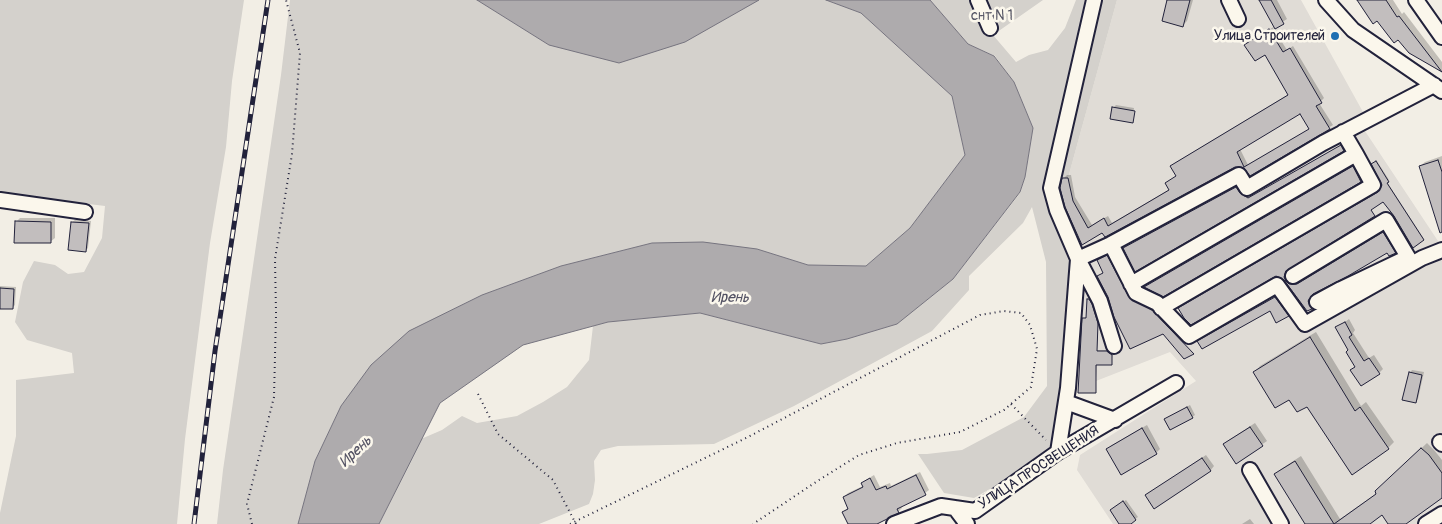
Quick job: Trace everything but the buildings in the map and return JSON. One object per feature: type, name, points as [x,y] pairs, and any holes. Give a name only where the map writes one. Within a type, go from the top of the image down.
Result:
[{"type":"street","points":[[978,0],[990,28]]},
{"type":"street","points":[[1094,0],[1050,188],[1057,210],[1078,259],[1100,302],[1114,346]]},
{"type":"street","points":[[1229,0],[1238,19]]},
{"type":"street","points":[[1326,0],[1353,30],[1438,88]]},
{"type":"street","points":[[1416,0],[1442,37]]},
{"type":"street","points":[[1078,259],[1111,244],[1239,175],[1247,188],[1343,132],[1438,88]]},
{"type":"street","points":[[1161,308],[1373,185],[1343,132]]},
{"type":"street","points":[[1131,284],[1356,154]]},
{"type":"street","points":[[0,200],[85,212]]},
{"type":"street","points":[[1293,276],[1386,220],[1408,257]]},
{"type":"street","points":[[1111,244],[1136,293],[1156,303],[1189,336],[1277,285],[1305,324],[1345,294],[1390,271],[1442,249]]},
{"type":"street","points":[[1390,271],[1408,257],[1442,249]]},
{"type":"street","points":[[1058,452],[1066,402],[1078,259]]},
{"type":"street","points":[[1318,302],[1345,294]]},
{"type":"street","name":"УЛИЦА ПРОСВЕЩЕНИЯ","points":[[894,524],[941,506],[975,511],[1058,452],[1176,383]]},
{"type":"street","points":[[1066,402],[1115,420]]},
{"type":"street","points":[[1250,470],[1281,524]]},
{"type":"street","points":[[955,508],[967,524]]},
{"type":"street","points":[[1426,524],[1442,514]]},
{"type":"path","points":[[252,524],[247,504],[274,397],[275,259],[292,154],[300,53],[286,0]]},
{"type":"path","points":[[570,524],[748,437],[980,316],[1004,311],[1021,313],[1030,325],[1037,349],[1031,387],[1004,410],[960,432],[897,442],[860,454],[753,524]]},
{"type":"path","points":[[478,394],[498,434],[553,480],[575,523]]},
{"type":"path","points":[[1011,404],[1058,452]]},
{"type":"shaded area","points":[[1117,0],[1301,0],[1363,112],[1355,116],[1442,247],[1442,524],[1113,524],[1077,470],[1080,455],[1196,381],[1170,352],[1096,381],[1096,393],[1060,394],[1045,183],[1056,179],[1068,178]]},
{"type":"green space","points":[[0,0],[244,0],[232,81],[226,147],[210,243],[185,439],[177,524],[0,524],[0,513],[16,436],[16,380],[74,373],[72,353],[27,340],[15,322],[23,282],[34,261],[55,265],[68,274],[84,272],[102,238],[105,206],[0,193]]},
{"type":"green space","points":[[290,0],[477,0],[549,45],[742,8],[759,0],[826,0],[861,13],[952,96],[965,155],[910,228],[866,266],[808,265],[757,249],[652,243],[561,266],[482,295],[341,406],[315,461],[298,524],[217,524],[223,470],[281,75]]},
{"type":"green space","name":"снт N 1","points":[[930,0],[1043,0],[993,35],[1016,62],[1029,55],[1048,50],[1065,28],[1076,0],[1091,0],[1045,183],[1073,277],[1054,441],[1038,462],[974,498],[944,493],[918,454],[962,450],[1024,417],[1047,386],[1046,262],[1032,207],[1023,223],[969,276],[969,290],[932,331],[794,406],[714,444],[618,446],[601,450],[594,461],[595,480],[589,504],[539,524],[379,524],[421,439],[442,430],[462,416],[477,423],[517,416],[567,387],[589,360],[593,326],[608,322],[700,313],[821,344],[847,339],[897,324],[953,279],[1020,193],[1025,177],[1033,128],[1014,82],[995,56],[968,44]]},
{"type":"green space","points":[[1101,0],[1117,0],[1068,178],[1056,179]]},
{"type":"water","points":[[477,0],[759,0],[685,42],[619,63],[549,45]]},
{"type":"water","name":"Ирень","points":[[826,0],[930,0],[968,44],[994,56],[1014,82],[1033,128],[1025,177],[1020,192],[953,279],[897,324],[847,339],[821,344],[700,313],[608,322],[523,345],[440,403],[379,524],[298,524],[315,461],[341,406],[371,365],[409,331],[482,295],[561,266],[652,243],[703,242],[757,249],[808,265],[866,266],[910,228],[965,155],[952,96],[861,13]]},
{"type":"railway","points":[[194,524],[215,351],[268,0]]},
{"type":"place","name":"Улица Строителей","points":[[1335,36]]}]
